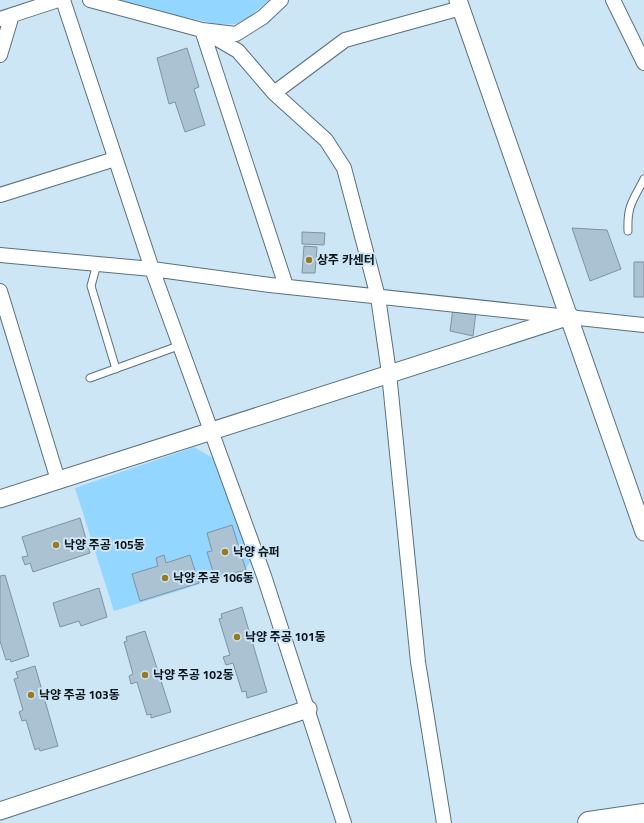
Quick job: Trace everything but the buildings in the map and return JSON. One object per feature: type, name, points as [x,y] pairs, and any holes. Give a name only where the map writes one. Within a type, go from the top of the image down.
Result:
[{"type":"main road","points":[[589,823],[644,815]]},
{"type":"street","points":[[0,56],[6,17],[58,0]]},
{"type":"street","points":[[63,0],[152,269],[264,576],[344,823]]},
{"type":"street","points":[[90,0],[202,30],[236,34],[262,17],[281,0]]},
{"type":"street","points":[[613,0],[644,63]]},
{"type":"street","points":[[274,93],[345,40],[460,4],[570,316],[644,532]]},
{"type":"street","points":[[202,30],[238,50],[274,93],[326,140],[344,168],[378,297],[389,373],[418,662],[444,823]]},
{"type":"street","points":[[202,30],[286,286]]},
{"type":"street","points":[[0,196],[115,158]]},
{"type":"street","points":[[0,255],[152,269],[378,297],[570,316],[644,325]]},
{"type":"street","points":[[0,291],[58,480]]},
{"type":"street","points":[[0,499],[570,316]]},
{"type":"street","points":[[3,823],[0,812],[308,709]]},
{"type":"lane","points":[[628,231],[628,214],[631,201],[644,180]]},
{"type":"lane","points":[[97,264],[91,286],[116,368]]},
{"type":"lane","points":[[90,378],[181,345]]},
{"type":"shaded area","points":[[104,0],[269,0],[249,17],[236,24],[217,24]]},
{"type":"shaded area","points":[[194,447],[218,461],[252,559],[245,570],[114,611],[75,488]]},
{"type":"place","name":"상주 카센터","points":[[309,260]]},
{"type":"place","name":"낙양 주공 105동","points":[[56,545]]},
{"type":"place","name":"낙양 슈퍼","points":[[225,552]]},
{"type":"place","name":"낙양 주공 106동","points":[[165,578]]},
{"type":"place","name":"낙양 주공 101동","points":[[237,637]]},
{"type":"place","name":"낙양 주공 102동","points":[[145,675]]},
{"type":"place","name":"낙양 주공 103동","points":[[31,695]]}]
